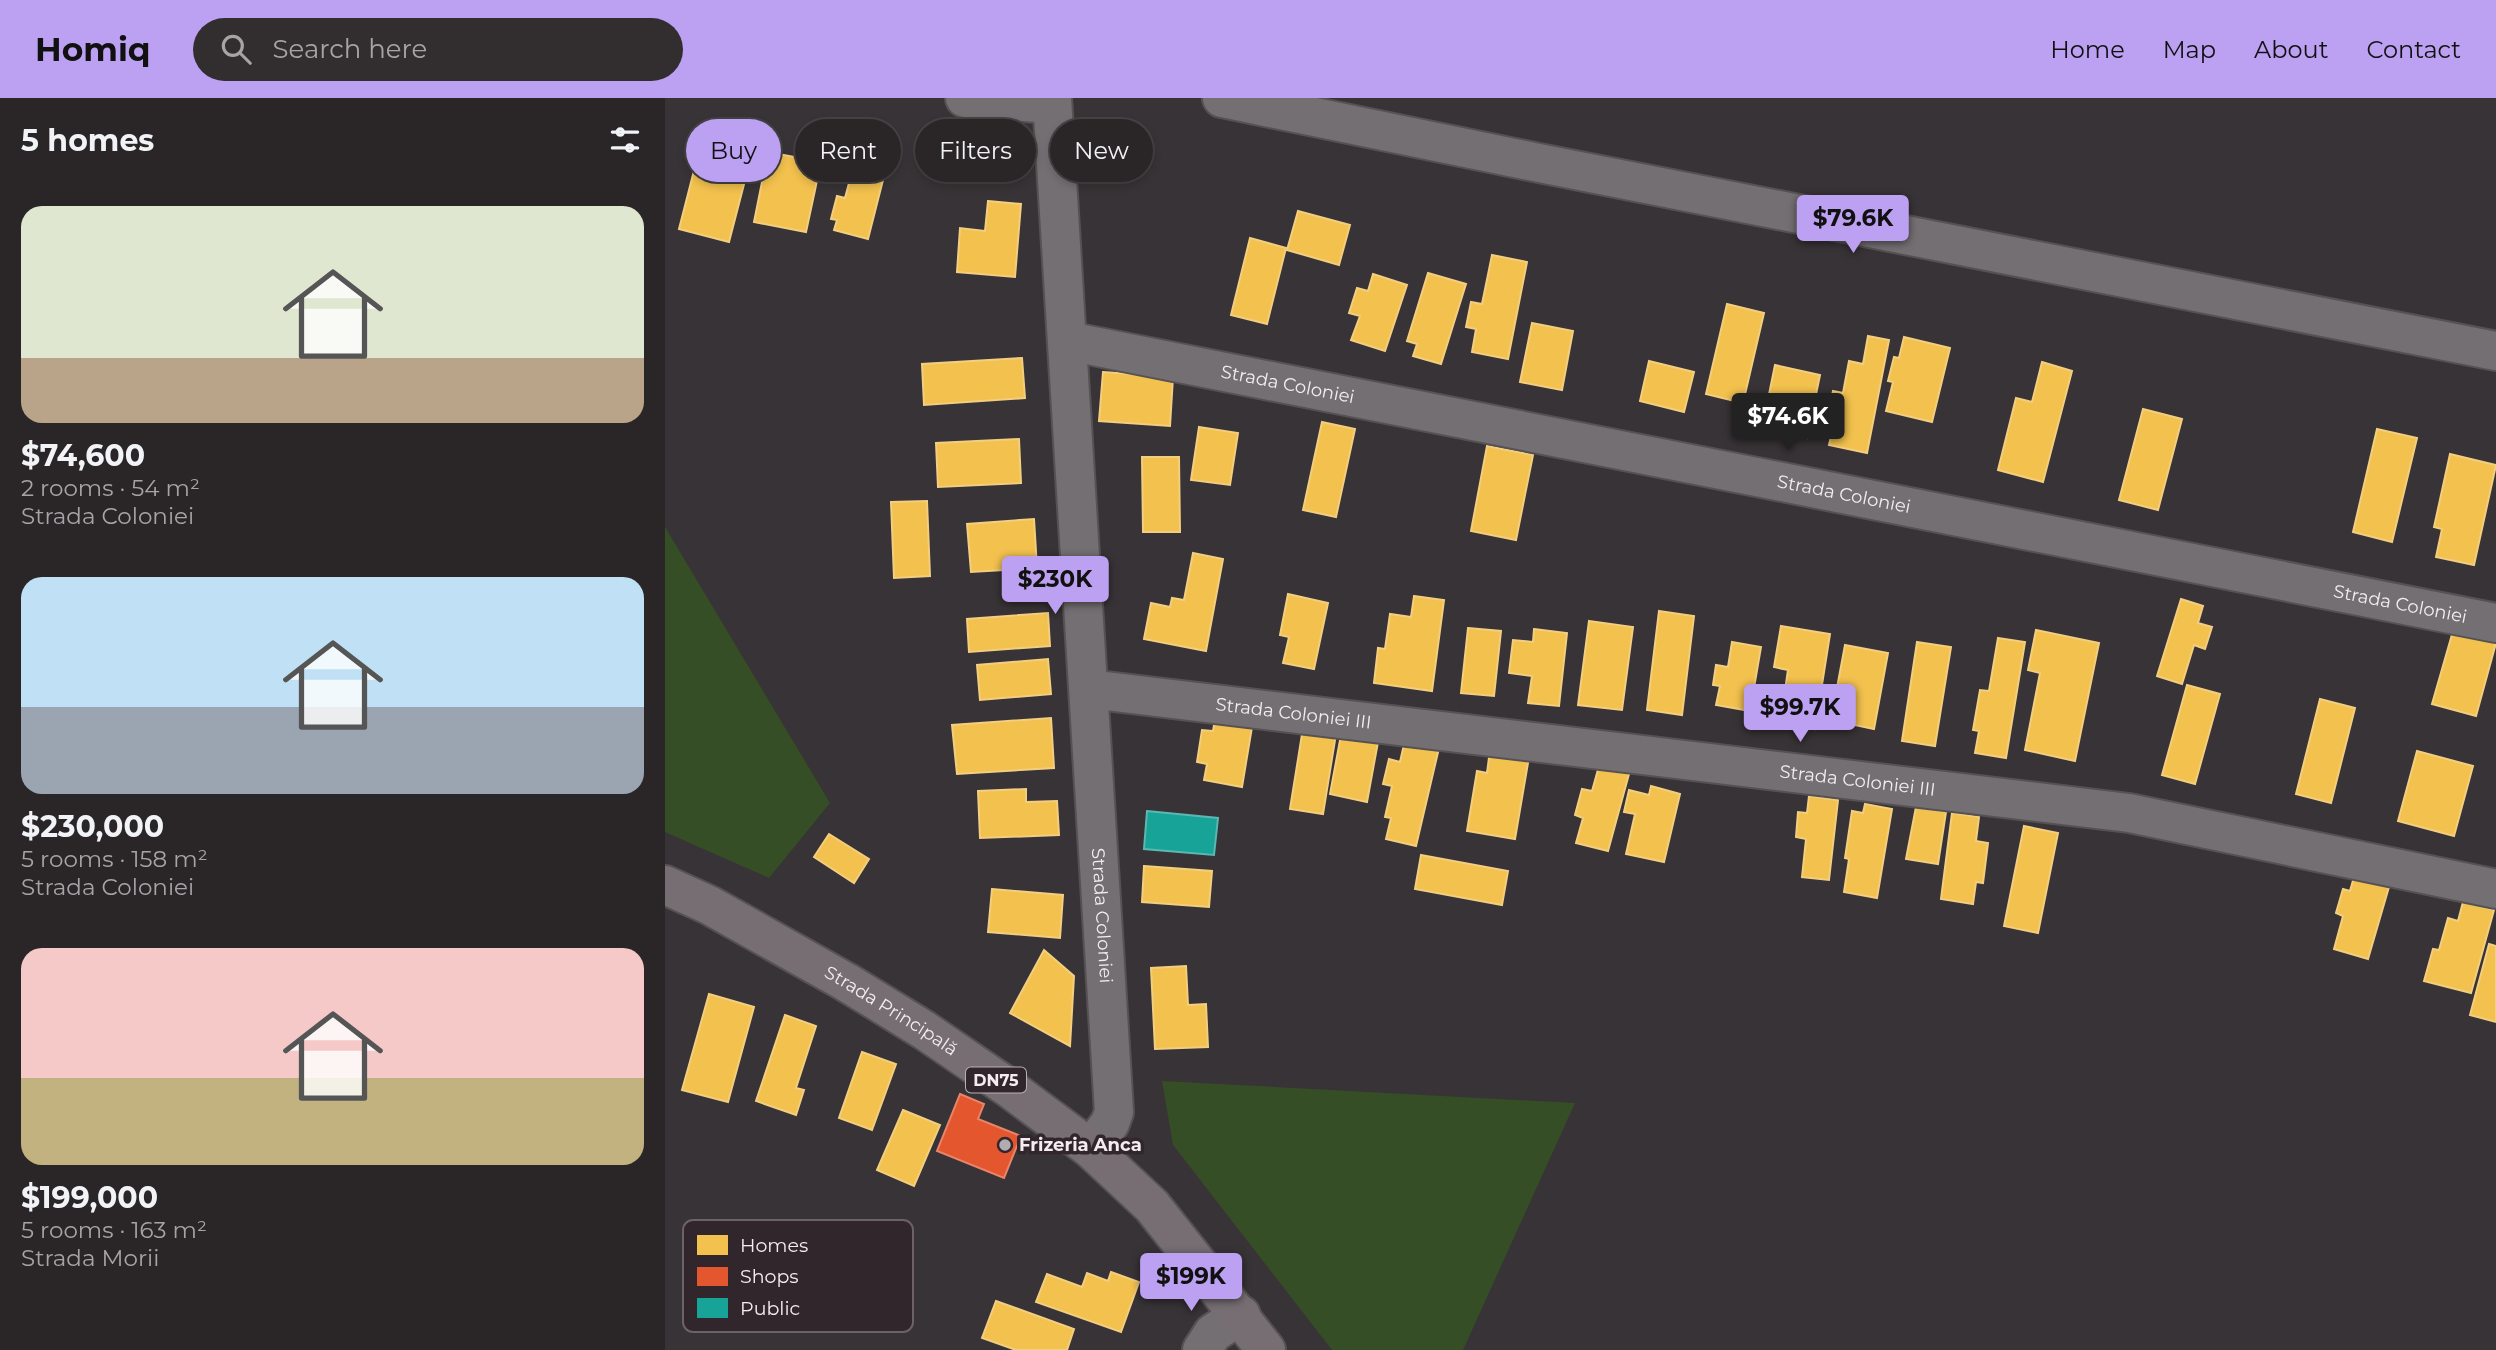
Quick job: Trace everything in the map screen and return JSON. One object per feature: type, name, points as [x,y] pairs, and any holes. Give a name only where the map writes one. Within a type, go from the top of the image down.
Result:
[{"type":"main road","name":"Strada Principală","points":[[665,885],[709,905],[846,982],[935,1038],[1091,1149],[1152,1206],[1241,1315],[1266,1350]]},
{"type":"street","points":[[965,98],[1052,101]]},
{"type":"street","points":[[1221,98],[2496,351]]},
{"type":"street","name":"Strada Coloniei","points":[[1052,101],[1114,1112],[1110,1123],[1091,1149]]},
{"type":"street","name":"Strada Coloniei","points":[[1068,341],[2496,623]]},
{"type":"street","name":"Strada Coloniei III","points":[[1089,689],[2129,813],[2496,889]]},
{"type":"street","points":[[1202,1350],[1213,1333],[1241,1315]]},
{"type":"green space","points":[[665,527],[830,803],[769,878],[665,832]]},
{"type":"green space","points":[[1162,1081],[1575,1103],[1463,1350],[1332,1350],[1173,1145]]},
{"type":"building: Homes","points":[[781,154],[795,157],[795,182],[817,182],[806,232],[754,222],[762,182],[781,182]]},
{"type":"building: Homes","points":[[691,182],[745,182],[729,242],[679,229]]},
{"type":"building: Homes","points":[[849,182],[882,182],[868,239],[834,230],[837,220],[831,219],[837,196],[845,198]]},
{"type":"building: Homes","points":[[988,201],[1021,204],[1015,277],[957,272],[960,228],[985,231]]},
{"type":"building: Homes","points":[[1298,211],[1350,225],[1339,265],[1287,250]]},
{"type":"building: Homes","points":[[1250,238],[1286,248],[1267,324],[1231,315]]},
{"type":"building: Homes","points":[[1492,255],[1527,262],[1508,359],[1472,352],[1476,329],[1466,327],[1471,302],[1482,304]]},
{"type":"building: Homes","points":[[1428,273],[1466,284],[1441,364],[1413,356],[1417,344],[1407,341]]},
{"type":"building: Homes","points":[[1373,274],[1407,285],[1385,351],[1351,340],[1360,316],[1349,313],[1357,288],[1368,291]]},
{"type":"building: Homes","points":[[1727,304],[1764,313],[1743,403],[1706,394]]},
{"type":"building: Homes","points":[[1532,323],[1573,331],[1562,390],[1520,382]]},
{"type":"building: Homes","points":[[1868,336],[1889,340],[1867,453],[1829,445],[1834,423],[1827,421],[1833,391],[1843,393],[1849,361],[1863,364]]},
{"type":"building: Homes","points":[[1904,337],[1950,348],[1932,422],[1886,411],[1893,382],[1888,381],[1894,357],[1899,358]]},
{"type":"building: Homes","points":[[1022,358],[1025,398],[924,405],[922,364]]},
{"type":"building: Homes","points":[[1649,361],[1694,372],[1684,412],[1640,401]]},
{"type":"building: Homes","points":[[2042,362],[2072,371],[2043,482],[1998,470],[2016,398],[2032,402]]},
{"type":"building: Homes","points":[[1775,365],[1820,375],[1807,438],[1762,429]]},
{"type":"building: Homes","points":[[1103,372],[1173,377],[1170,426],[1099,421]]},
{"type":"building: Homes","points":[[2143,409],[2182,419],[2158,510],[2119,500]]},
{"type":"building: Homes","points":[[1322,422],[1355,429],[1336,517],[1303,510]]},
{"type":"building: Homes","points":[[1199,427],[1238,433],[1230,485],[1191,480]]},
{"type":"building: Homes","points":[[2377,429],[2417,438],[2392,542],[2353,532]]},
{"type":"building: Homes","points":[[1019,439],[1021,483],[938,487],[936,443]]},
{"type":"building: Homes","points":[[1487,446],[1533,455],[1516,540],[1471,531]]},
{"type":"building: Homes","points":[[2450,454],[2496,465],[2474,565],[2436,557],[2442,529],[2434,527]]},
{"type":"building: Homes","points":[[1142,457],[1179,457],[1180,532],[1143,532]]},
{"type":"building: Homes","points":[[927,501],[930,576],[894,578],[891,502]]},
{"type":"building: Homes","points":[[1034,519],[1037,568],[971,572],[967,524]]},
{"type":"building: Homes","points":[[1193,553],[1223,559],[1206,651],[1144,639],[1151,603],[1170,607],[1172,598],[1184,600]]},
{"type":"building: Homes","points":[[1288,594],[1328,603],[1314,669],[1283,663],[1289,637],[1280,635]]},
{"type":"building: Homes","points":[[1414,596],[1444,600],[1432,691],[1374,683],[1378,648],[1385,649],[1390,614],[1411,617]]},
{"type":"building: Homes","points":[[2181,599],[2203,606],[2198,623],[2212,627],[2205,649],[2194,645],[2182,684],[2157,676]]},
{"type":"building: Homes","points":[[1659,611],[1694,616],[1682,715],[1647,710]]},
{"type":"building: Homes","points":[[1048,613],[1050,646],[969,652],[967,619]]},
{"type":"building: Homes","points":[[1589,621],[1633,627],[1622,710],[1578,705]]},
{"type":"building: Homes","points":[[1781,626],[1830,634],[1815,729],[1780,724],[1788,670],[1774,667]]},
{"type":"building: Homes","points":[[1468,628],[1501,631],[1494,696],[1461,693]]},
{"type":"building: Homes","points":[[1534,629],[1567,633],[1559,706],[1528,703],[1532,676],[1509,673],[1513,640],[1533,642]]},
{"type":"building: Homes","points":[[2036,630],[2099,643],[2075,761],[2025,750],[2040,673],[2028,670]]},
{"type":"building: Homes","points":[[2453,631],[2496,643],[2476,716],[2432,704]]},
{"type":"building: Homes","points":[[1998,638],[2025,642],[2006,758],[1975,753],[1979,731],[1973,730],[1980,690],[1989,691]]},
{"type":"building: Homes","points":[[1732,642],[1761,647],[1750,711],[1716,705],[1720,686],[1713,685],[1716,665],[1728,667]]},
{"type":"building: Homes","points":[[1917,642],[1951,647],[1935,746],[1902,741]]},
{"type":"building: Homes","points":[[1845,645],[1888,653],[1874,729],[1831,720]]},
{"type":"building: Homes","points":[[1048,659],[1051,694],[980,700],[977,665]]},
{"type":"building: Homes","points":[[2187,685],[2220,694],[2195,784],[2162,775]]},
{"type":"building: Homes","points":[[2320,699],[2355,708],[2331,803],[2296,794]]},
{"type":"building: Homes","points":[[1216,714],[1253,721],[1242,787],[1204,780],[1207,764],[1197,762],[1202,730],[1213,731]]},
{"type":"building: Homes","points":[[1051,718],[1054,768],[957,774],[952,725]]},
{"type":"building: Homes","points":[[1303,728],[1336,734],[1323,814],[1290,809]]},
{"type":"building: Homes","points":[[1341,735],[1378,742],[1367,802],[1330,794]]},
{"type":"building: Homes","points":[[1405,740],[1439,748],[1416,846],[1386,839],[1391,818],[1385,817],[1392,786],[1383,784],[1389,759],[1400,762]]},
{"type":"building: Homes","points":[[1490,750],[1529,757],[1515,839],[1467,831],[1477,771],[1487,773]]},
{"type":"building: Homes","points":[[2417,751],[2473,766],[2454,836],[2398,821]]},
{"type":"building: Homes","points":[[1599,766],[1629,774],[1608,851],[1576,843],[1583,818],[1575,815],[1582,789],[1592,791]]},
{"type":"building: Homes","points":[[1651,786],[1680,794],[1664,862],[1626,854],[1635,814],[1624,812],[1629,790],[1649,795]]},
{"type":"building: Homes","points":[[1026,789],[1026,802],[1057,801],[1059,835],[980,838],[978,791]]},
{"type":"building: Homes","points":[[1809,796],[1838,800],[1829,880],[1802,877],[1806,839],[1796,837],[1798,812],[1807,813]]},
{"type":"building: Homes","points":[[1865,804],[1892,809],[1877,898],[1844,892],[1849,859],[1845,858],[1852,811],[1863,813]]},
{"type":"building: Homes","points":[[1916,807],[1946,812],[1938,864],[1906,859]]},
{"type":"building: Homes","points":[[1952,813],[1979,817],[1976,841],[1988,843],[1983,883],[1976,882],[1973,904],[1941,899]]},
{"type":"building: Homes","points":[[2024,826],[2058,833],[2038,933],[2004,926]]},
{"type":"building: Homes","points":[[829,834],[869,859],[854,883],[814,857]]},
{"type":"building: Homes","points":[[1421,855],[1508,871],[1502,905],[1415,889]]},
{"type":"building: Homes","points":[[1144,866],[1212,871],[1209,907],[1142,902]]},
{"type":"building: Homes","points":[[2354,877],[2389,887],[2368,959],[2334,949],[2343,916],[2336,913],[2343,889],[2350,891]]},
{"type":"building: Homes","points":[[992,889],[1063,895],[1060,938],[988,932]]},
{"type":"building: Homes","points":[[2463,902],[2494,910],[2471,993],[2424,981],[2433,949],[2439,950],[2448,918],[2458,921]]},
{"type":"building: Homes","points":[[2489,944],[2496,946],[2496,1022],[2470,1015]]},
{"type":"building: Homes","points":[[1044,950],[1074,976],[1070,1046],[1010,1013]]},
{"type":"building: Homes","points":[[1186,966],[1188,1005],[1206,1004],[1208,1047],[1155,1049],[1151,968]]},
{"type":"building: Homes","points":[[709,994],[754,1007],[728,1102],[682,1090]]},
{"type":"building: Homes","points":[[785,1015],[816,1026],[796,1088],[804,1090],[796,1115],[756,1101]]},
{"type":"building: Homes","points":[[862,1052],[896,1064],[872,1130],[839,1118]]},
{"type":"building: Homes","points":[[903,1110],[940,1125],[914,1186],[877,1170]]},
{"type":"building: Homes","points":[[1111,1272],[1139,1282],[1121,1332],[1036,1302],[1047,1274],[1082,1287],[1087,1273],[1108,1281]]},
{"type":"building: Homes","points":[[996,1301],[1074,1329],[1067,1350],[1016,1350],[982,1338]]},
{"type":"building: Shops","points":[[960,1094],[984,1104],[978,1119],[1021,1136],[1004,1178],[937,1151]]},
{"type":"building: Public","points":[[1147,811],[1218,818],[1214,855],[1144,849]]},
{"type":"place","name":"Frizeria Anca","points":[[1005,1145]]}]
